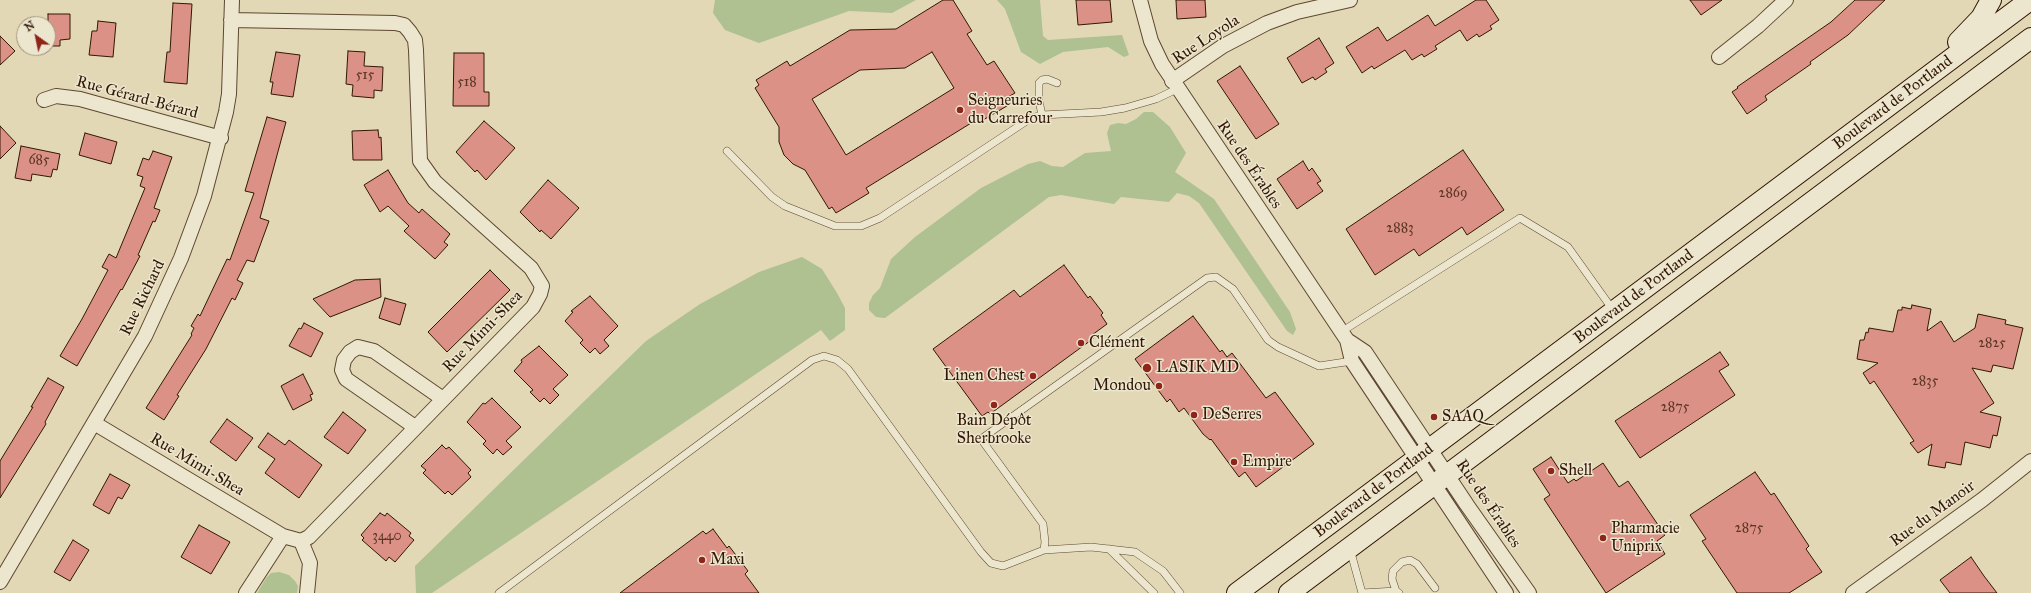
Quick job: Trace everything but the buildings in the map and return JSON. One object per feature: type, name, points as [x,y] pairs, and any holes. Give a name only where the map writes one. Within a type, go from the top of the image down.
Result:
[{"type":"main road","points":[[1905,93],[1971,29],[1981,18],[1991,0]]},
{"type":"main road","name":"Boulevard de Portland","points":[[1237,593],[2030,0]]},
{"type":"main road","name":"Boulevard de Portland","points":[[1289,593],[2031,38]]},
{"type":"street","name":"Rue Richard","points":[[0,582],[145,336],[165,296],[181,258],[204,196],[221,138],[229,94],[232,0]]},
{"type":"street","name":"Rue des Érables","points":[[1140,0],[1151,41],[1175,85],[1344,336],[1352,361],[1424,453]]},
{"type":"street","name":"Rue Loyola","points":[[1175,85],[1224,46],[1267,23],[1297,12],[1350,0]]},
{"type":"street","points":[[1719,57],[1758,26],[1786,0]]},
{"type":"street","name":"Rue Mimi-Shea","points":[[94,423],[282,536],[301,541],[309,536],[533,307],[540,294],[542,286],[531,268],[435,182],[420,161],[415,40],[404,26],[394,23],[231,20]]},
{"type":"street","name":"Rue Gérard-Bérard","points":[[44,100],[56,96],[80,99],[221,138]]},
{"type":"street","name":"Rue des Érables","points":[[1344,336],[1365,352],[1424,453],[1441,479],[1506,593]]},
{"type":"street","name":"Rue Mimi-Shea","points":[[415,427],[346,379],[342,370],[344,360],[350,352],[358,347],[374,351],[443,398]]},
{"type":"street","name":"Rue du Manoir","points":[[1853,593],[1982,500],[2031,461]]},
{"type":"street","name":"Rue des Érables","points":[[1441,479],[1529,593]]},
{"type":"street","points":[[246,593],[282,536]]},
{"type":"street","points":[[301,541],[310,563],[307,593]]},
{"type":"lane","points":[[1042,115],[1039,101],[1039,83],[1042,80],[1047,79],[1057,83]]},
{"type":"lane","points":[[727,151],[772,197],[785,206],[835,226],[861,226],[880,218],[1021,123],[1042,115],[1101,112],[1125,108],[1156,99],[1175,85]]},
{"type":"lane","points":[[1344,336],[1520,218],[1568,247],[1614,311]]},
{"type":"lane","points":[[1044,550],[1045,542],[1043,524],[982,439],[1207,278],[1216,277],[1233,289],[1268,340],[1278,347],[1319,366],[1352,361]]},
{"type":"lane","points":[[499,593],[812,360],[824,356],[837,360],[848,369],[981,552],[991,563],[1003,566],[1044,550],[1091,547],[1136,552],[1160,568],[1180,593]]},
{"type":"lane","points":[[1350,547],[1365,593],[1397,592],[1392,580],[1393,571],[1402,562],[1410,560],[1417,564],[1435,588]]},
{"type":"lane","points":[[1109,549],[1154,593]]},
{"type":"green space","points":[[715,0],[916,0],[892,13],[849,11],[759,43],[725,30],[713,13]]},
{"type":"green space","points":[[997,0],[1040,0],[1043,36],[1048,40],[1122,35],[1129,55],[1124,57],[1108,47],[1063,52],[1040,64],[1021,52],[1005,9]]},
{"type":"green space","points":[[1144,112],[1153,112],[1170,127],[1186,153],[1175,172],[1214,199],[1290,312],[1296,329],[1293,335],[1287,331],[1199,203],[1189,196],[1177,193],[1169,202],[1121,197],[1114,204],[1061,195],[1049,197],[885,318],[876,317],[869,310],[869,303],[873,295],[880,288],[891,259],[915,237],[981,188],[1028,164],[1040,161],[1052,166],[1063,167],[1085,153],[1111,151],[1107,133],[1110,125],[1118,123],[1126,124],[1136,119]]},
{"type":"green space","points":[[802,257],[822,269],[837,293],[845,308],[845,330],[830,341],[821,330],[432,593],[416,593],[415,566],[646,341],[700,304],[759,272]]},
{"type":"green space","points":[[279,572],[289,575],[295,581],[298,586],[297,593],[257,593],[266,578],[271,573]]},
{"type":"place","name":"Seigneuries du Carrefour","points":[[960,110]]},
{"type":"place","name":"Clément","points":[[1081,343]]},
{"type":"place","name":"LASIK MD","points":[[1147,368]]},
{"type":"place","name":"Linen Chest","points":[[1033,376]]},
{"type":"place","name":"Mondou","points":[[1159,386]]},
{"type":"place","name":"Bain Dépôt Sherbrooke","points":[[994,405]]},
{"type":"place","name":"DeSerres","points":[[1194,415]]},
{"type":"place","name":"SAAQ","points":[[1434,417]]},
{"type":"place","name":"Empire","points":[[1234,462]]},
{"type":"place","name":"Shell","points":[[1551,471]]},
{"type":"place","name":"Pharmacie Uniprix","points":[[1603,538]]},
{"type":"place","name":"Maxi","points":[[702,560]]}]
